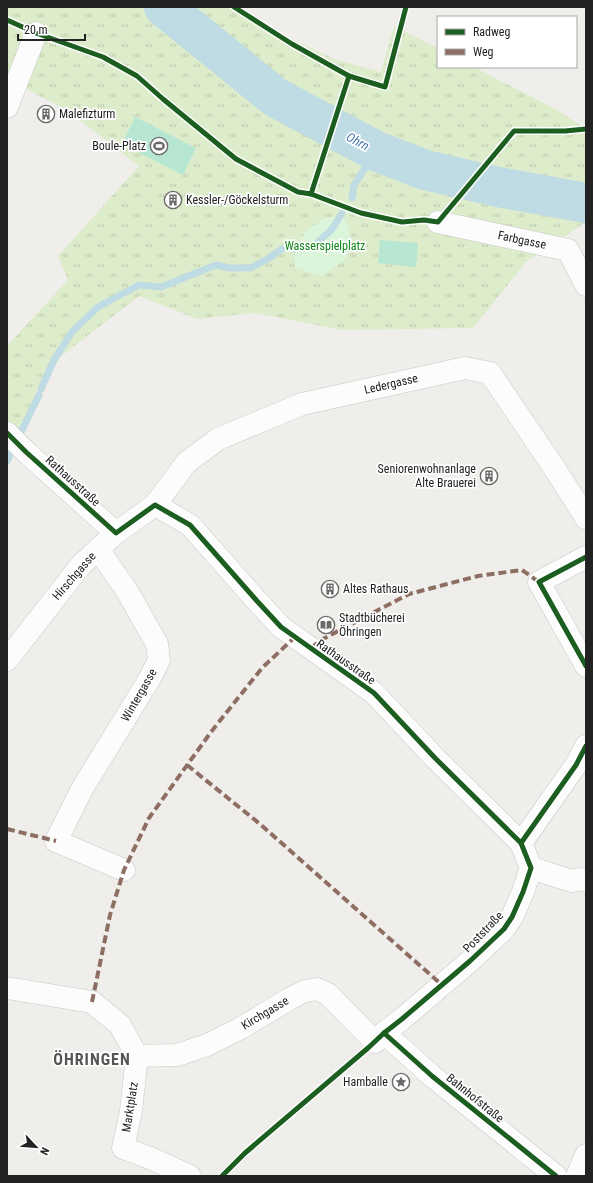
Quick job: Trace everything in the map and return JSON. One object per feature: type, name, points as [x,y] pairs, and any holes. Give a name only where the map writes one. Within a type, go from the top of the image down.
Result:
[{"type":"street","points":[[7,107],[36,33]]},
{"type":"street","name":"Farbgasse","points":[[438,222],[568,250],[586,285]]},
{"type":"street","name":"Ledergasse","points":[[155,505],[186,463],[218,439],[302,404],[465,368],[490,373],[586,518]]},
{"type":"street","name":"Rathausstraße","points":[[12,438],[116,533]]},
{"type":"street","name":"Rathausstraße","points":[[155,505],[190,525],[281,627],[374,693],[440,763],[521,843]]},
{"type":"street","name":"Hirschgasse","points":[[7,660],[81,565],[116,533],[155,505]]},
{"type":"street","name":"Wintergasse","points":[[98,548],[127,591],[157,644],[159,660],[150,678],[82,789],[56,841],[124,870]]},
{"type":"street","points":[[586,557],[539,582],[586,666]]},
{"type":"street","points":[[586,746],[576,765],[521,843],[530,868],[572,881],[580,879],[586,881]]},
{"type":"street","name":"Poststraße","points":[[380,1037],[470,961],[504,929],[515,911],[523,892],[530,868]]},
{"type":"street","points":[[7,988],[92,1002],[120,1025],[138,1056]]},
{"type":"street","name":"Kirchgasse","points":[[138,1056],[177,1055],[207,1045],[241,1028],[291,998],[306,991],[317,989],[328,994],[380,1037]]},
{"type":"street","name":"Bahnhofstraße","points":[[380,1037],[432,1076],[556,1176]]},
{"type":"street","name":"Marktplatz","points":[[138,1056],[131,1111],[124,1148],[190,1176]]},
{"type":"street","points":[[577,1176],[586,1155]]},
{"type":"green space","points":[[7,7],[226,7],[334,59],[381,72],[394,26],[437,48],[437,68],[476,68],[557,110],[586,129],[586,222],[526,262],[473,328],[342,330],[255,313],[197,319],[139,296],[56,360],[15,452],[7,444],[7,346],[68,280],[58,256],[139,166],[65,109],[7,79]]},
{"type":"green space","name":"Boule-Platz","points":[[135,117],[196,148],[183,175],[122,144]]},
{"type":"green space","name":"Wasserspielplatz","points":[[327,217],[345,218],[353,243],[345,260],[321,276],[295,267],[294,252],[306,231]]},
{"type":"green space","points":[[380,240],[418,243],[416,267],[378,263]]},
{"type":"waterway","name":"Ohrn","points":[[164,7],[275,97],[376,151],[425,170],[498,187],[586,203]]},
{"type":"waterway","points":[[352,198],[354,185],[376,151]]},
{"type":"waterway","points":[[293,249],[313,247],[332,229],[342,213]]},
{"type":"waterway","points":[[41,389],[54,360],[72,332],[98,307],[139,285],[161,287],[216,265],[230,268],[251,268],[282,249]]},
{"type":"waterway","points":[[7,461],[39,395]]},
{"type":"marked path","points":[[311,648],[321,640],[409,594],[478,576],[522,570],[539,582]]},
{"type":"marked path","points":[[92,1002],[110,915],[124,870],[149,818],[211,732],[262,668],[295,637]]},
{"type":"marked path","points":[[187,765],[260,824],[442,985]]},
{"type":"marked path","points":[[7,829],[56,841]]},
{"type":"cycle path","points":[[234,7],[292,44],[349,76],[385,87],[406,7]]},
{"type":"cycle path","points":[[7,20],[36,33],[103,57],[137,76],[236,159],[298,192],[311,194],[361,213],[402,222],[424,220],[438,222],[514,131],[565,131],[586,129]]},
{"type":"cycle path","points":[[311,194],[349,76]]},
{"type":"cycle path","points":[[7,433],[116,533],[155,505],[190,525],[281,627],[374,693],[435,758],[521,843],[531,868],[523,892],[512,917],[504,929],[470,961],[245,1153],[222,1176]]},
{"type":"cycle path","points":[[586,557],[539,582],[586,666]]},
{"type":"cycle path","points":[[521,843],[576,765],[586,746]]},
{"type":"cycle path","points":[[384,1033],[432,1076],[556,1176]]},
{"type":"place","name":"Malefizturm","points":[[46,114]]},
{"type":"place","name":"Boule-Platz","points":[[159,146]]},
{"type":"place","name":"Kessler-/Göckelsturm","points":[[173,200]]},
{"type":"place","name":"Seniorenwohnanlage Alte Brauerei","points":[[489,476]]},
{"type":"place","name":"Altes Rathaus","points":[[330,589]]},
{"type":"place","name":"Stadtbücherei Öhringen","points":[[326,625]]},
{"type":"place","name":"Hamballe","points":[[401,1082]]},
{"type":"district","name":"ÖHRINGEN","points":[[92,1059]]}]
